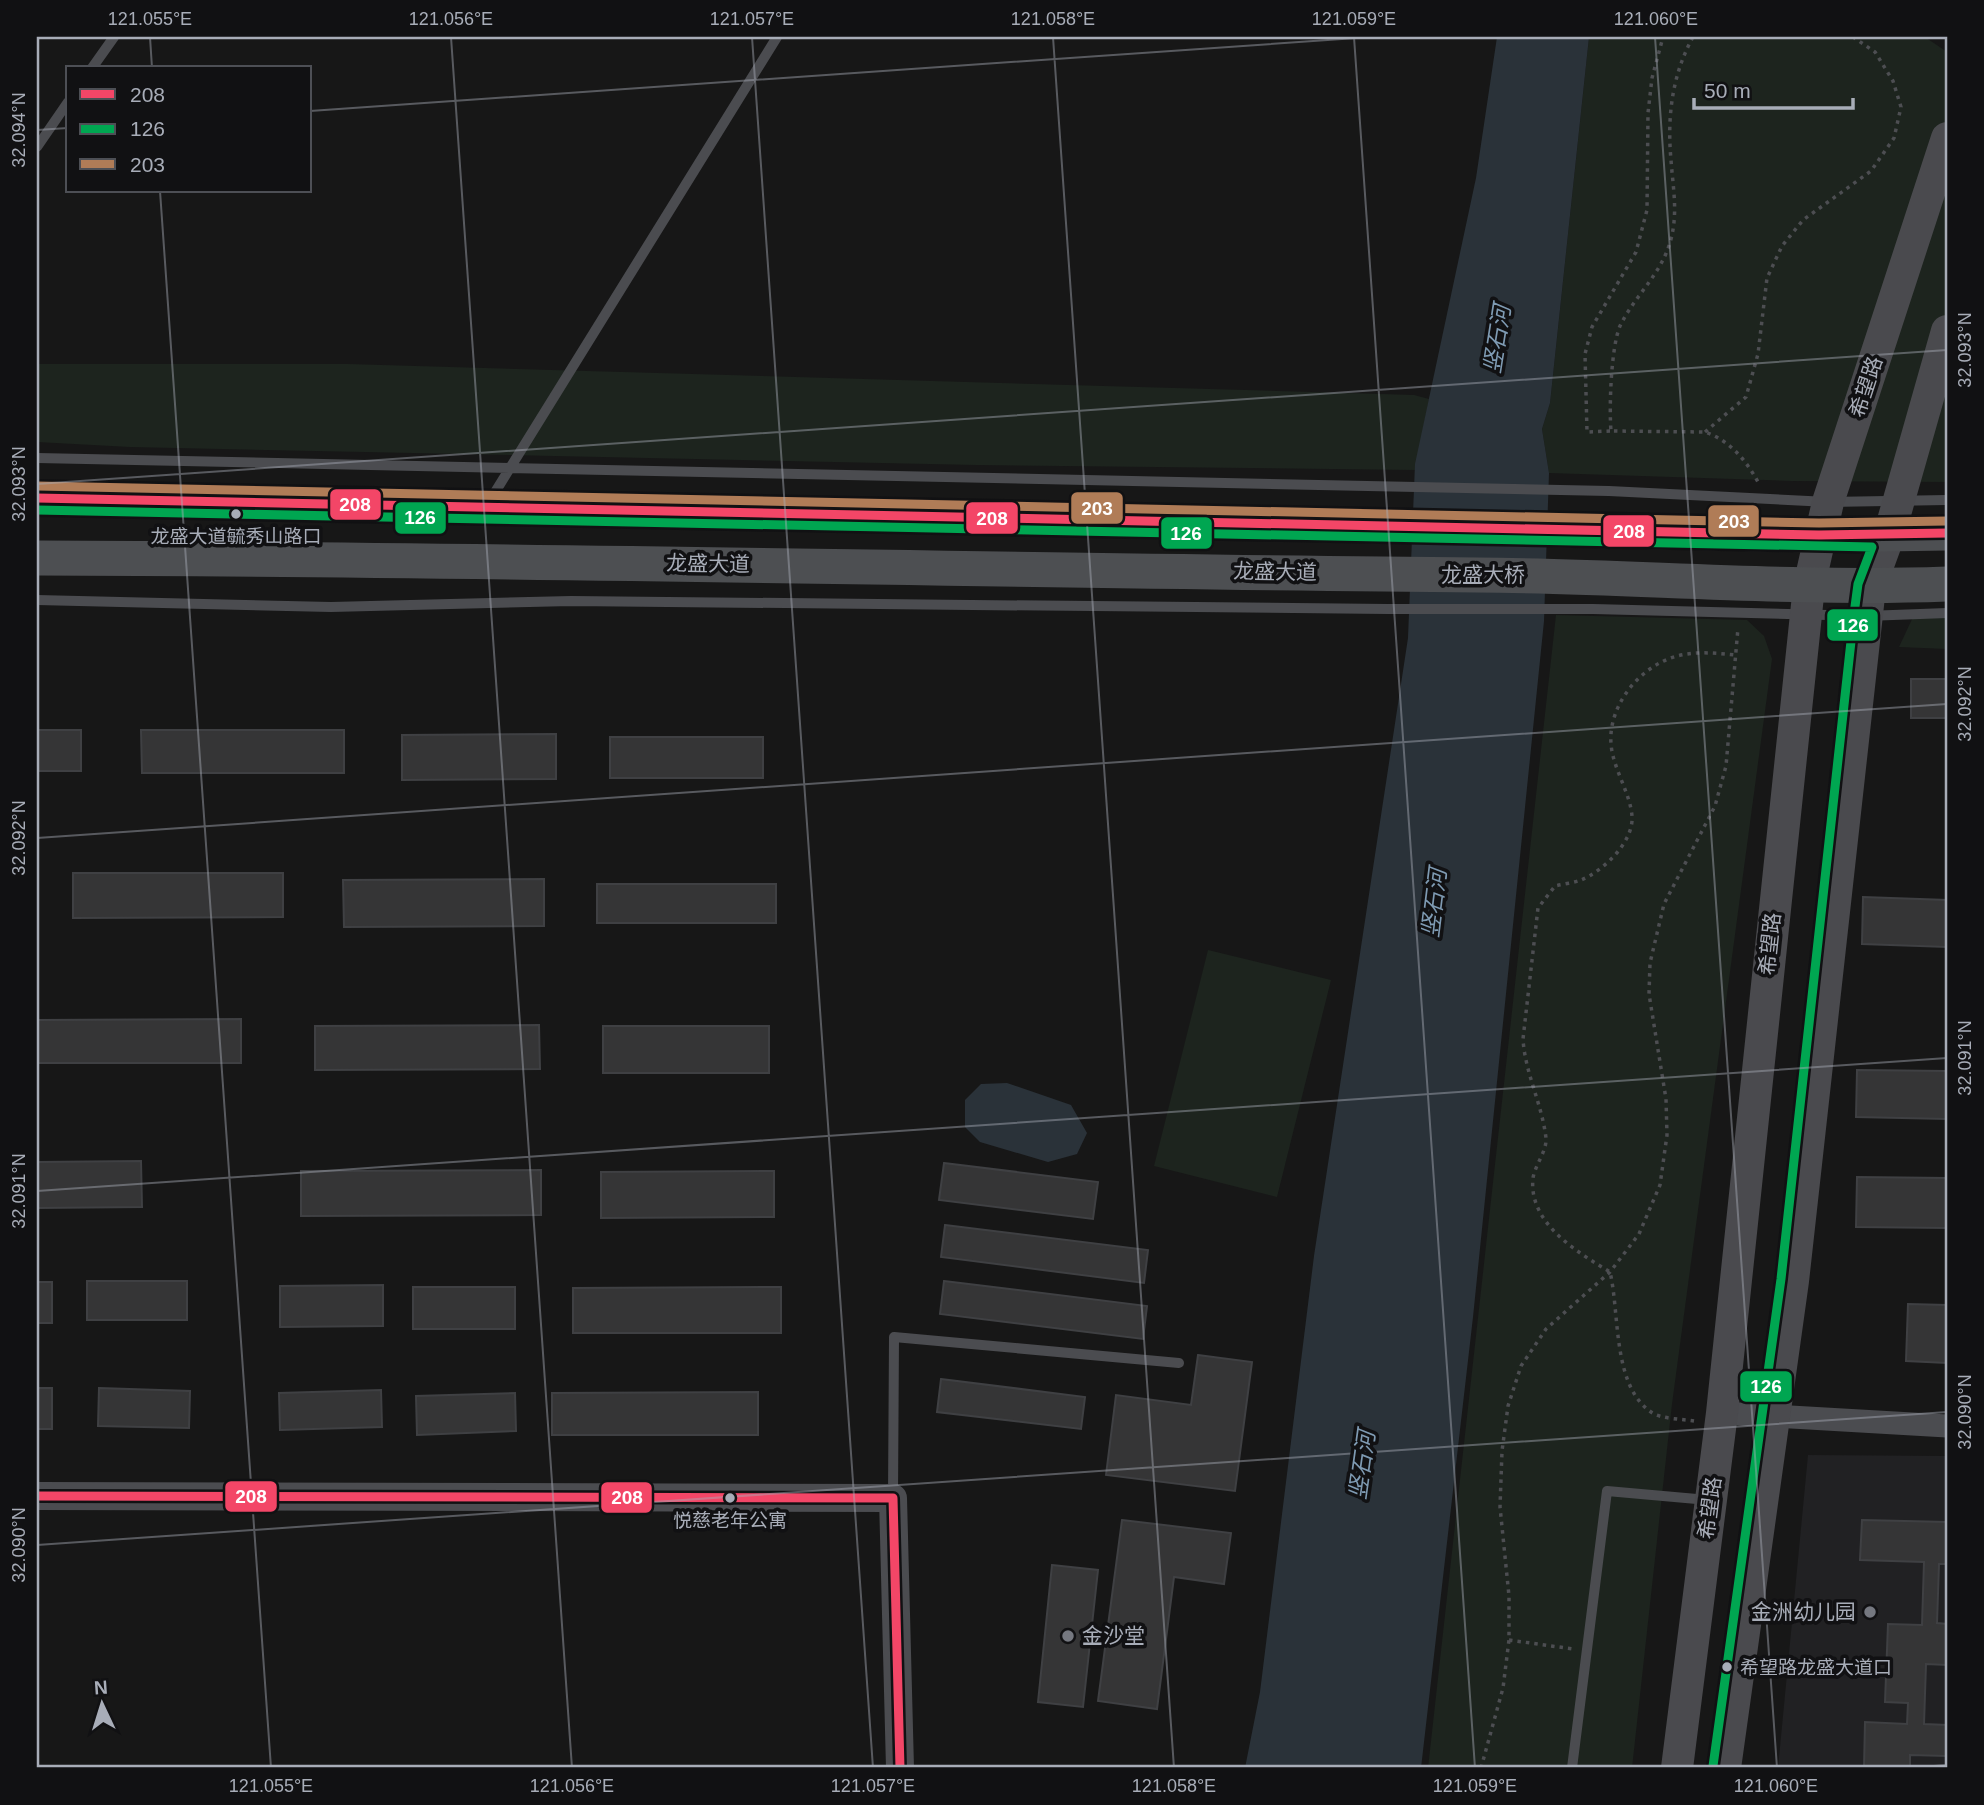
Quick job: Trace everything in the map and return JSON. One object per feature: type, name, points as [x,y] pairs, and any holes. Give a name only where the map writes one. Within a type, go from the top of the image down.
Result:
[{"type":"main road","name":"希望路","points":[[1677,1768],[1721,1420],[1808,600],[1819,535],[1828,502],[1947,138]]},
{"type":"main road","points":[[1725,1768],[1793,1280],[1868,602],[1947,331]]},
{"type":"main road","points":[[37,498],[485,509],[1588,527],[1819,535],[1947,533]]},
{"type":"main road","name":"龙盛大道","points":[[37,558],[390,559],[1379,574]]},
{"type":"main road","name":"龙盛大桥","points":[[1379,574],[1590,592]]},
{"type":"main road","points":[[1590,592],[1868,602],[1947,584]]},
{"type":"street","points":[[1721,1420],[1773,1418],[1947,1426]]},
{"type":"street","points":[[37,1496],[893,1498],[900,1768]]},
{"type":"lane","points":[[93,66],[114,37]]},
{"type":"lane","points":[[485,509],[777,37]]},
{"type":"lane","points":[[37,147],[66,105]]},
{"type":"lane","points":[[37,458],[1609,491],[1828,502],[1947,500]]},
{"type":"lane","points":[[37,600],[331,607],[585,601],[1388,609],[1590,592],[1740,612],[1808,600]]},
{"type":"lane","points":[[1868,602],[1947,613]]},
{"type":"lane","points":[[893,1498],[894,1337],[1179,1363]]},
{"type":"lane","points":[[1572,1768],[1608,1491],[1710,1500]]},
{"type":"path","points":[[1663,37],[1652,78],[1647,210],[1636,252],[1592,327],[1585,354],[1587,432],[1705,432],[1720,437],[1747,463],[1768,499]]},
{"type":"path","points":[[1611,431],[1608,405],[1620,327],[1656,275],[1671,240],[1677,206],[1669,130],[1672,101],[1680,60],[1693,37]]},
{"type":"path","points":[[1705,432],[1746,397],[1758,354],[1767,278],[1782,246],[1803,220],[1871,171],[1894,138],[1901,107],[1894,81],[1875,52],[1853,37]]},
{"type":"path","points":[[1481,1768],[1503,1688],[1509,1640],[1509,1596],[1500,1507],[1502,1451],[1508,1406],[1521,1366],[1546,1329],[1610,1272],[1640,1234],[1660,1185],[1668,1135],[1648,994],[1650,963],[1664,904],[1715,806],[1726,766],[1740,612]]},
{"type":"path","points":[[1721,1420],[1652,1413],[1632,1392],[1619,1349],[1617,1300],[1610,1272],[1578,1253],[1549,1227],[1535,1201],[1533,1177],[1547,1142],[1539,1098],[1524,1056],[1522,1039],[1538,908],[1555,886],[1583,880],[1627,841],[1632,817],[1611,744],[1614,715],[1627,691],[1652,667],[1677,656],[1705,652],[1736,656]]},
{"type":"path","points":[[1509,1640],[1587,1651]]},
{"type":"shaded area","points":[[1589,37],[1925,37],[1947,52],[1947,482],[1792,481],[1549,473],[1542,429],[1550,403]]},
{"type":"shaded area","points":[[37,364],[348,364],[1414,395],[1429,399],[1415,470],[976,465],[130,447],[37,442]]},
{"type":"shaded area","points":[[1556,615],[1747,620],[1764,636],[1772,659],[1672,1404],[1632,1768],[1428,1768]]},
{"type":"shaded area","points":[[1913,617],[1947,618],[1947,649],[1899,647]]},
{"type":"shaded area","points":[[1208,950],[1331,980],[1277,1197],[1154,1166]]},
{"type":"shaded area","name":"金洲幼儿园","points":[[1808,1455],[1947,1456],[1947,1768],[1778,1768]]},
{"type":"water","name":"竖石河","points":[[1497,37],[1589,37],[1550,403],[1542,429],[1549,473],[1544,621],[1473,1317],[1421,1768],[1245,1768],[1260,1692],[1314,1256],[1408,638],[1415,464],[1476,178]]},
{"type":"water","points":[[1007,1083],[1071,1105],[1087,1133],[1077,1154],[1048,1162],[980,1142],[965,1127],[965,1100],[981,1084]]},
{"type":"building","points":[[1911,679],[1947,679],[1947,718],[1911,718]]},
{"type":"building","points":[[37,730],[81,730],[81,771],[37,771]]},
{"type":"building","points":[[141,730],[344,730],[344,773],[142,773]]},
{"type":"building","points":[[556,734],[556,779],[402,780],[402,735]]},
{"type":"building","points":[[610,737],[763,737],[763,778],[610,778]]},
{"type":"building","points":[[73,873],[283,873],[283,917],[73,918]]},
{"type":"building","points":[[544,879],[544,926],[344,927],[343,880]]},
{"type":"building","points":[[597,884],[776,884],[776,923],[597,923]]},
{"type":"building","points":[[1863,897],[1947,900],[1947,947],[1862,944]]},
{"type":"building","points":[[241,1019],[241,1063],[37,1063],[37,1020]]},
{"type":"building","points":[[539,1025],[540,1069],[315,1070],[315,1026]]},
{"type":"building","points":[[603,1026],[769,1026],[769,1073],[603,1073]]},
{"type":"building","points":[[1857,1070],[1947,1071],[1947,1119],[1856,1117]]},
{"type":"building","points":[[141,1161],[142,1207],[37,1208],[37,1162]]},
{"type":"building","points":[[944,1163],[1098,1182],[1093,1219],[939,1200]]},
{"type":"building","points":[[541,1170],[541,1215],[301,1216],[301,1171]]},
{"type":"building","points":[[774,1171],[774,1217],[601,1218],[601,1172]]},
{"type":"building","points":[[1857,1177],[1947,1178],[1947,1228],[1856,1227]]},
{"type":"building","points":[[945,1225],[1148,1250],[1144,1283],[941,1257]]},
{"type":"building","points":[[87,1281],[187,1281],[187,1320],[87,1320]]},
{"type":"building","points":[[944,1281],[1147,1306],[1143,1339],[940,1314]]},
{"type":"building","points":[[37,1282],[52,1282],[52,1323],[37,1323]]},
{"type":"building","points":[[383,1285],[383,1326],[280,1327],[280,1286]]},
{"type":"building","points":[[413,1287],[515,1287],[515,1329],[413,1329]]},
{"type":"building","points":[[781,1287],[781,1333],[573,1333],[573,1288]]},
{"type":"building","points":[[1908,1304],[1947,1305],[1947,1363],[1906,1361]]},
{"type":"building","points":[[1198,1355],[1252,1362],[1235,1491],[1106,1475],[1116,1395],[1191,1405]]},
{"type":"building","points":[[941,1379],[1085,1397],[1081,1429],[937,1412]]},
{"type":"building","points":[[37,1388],[52,1388],[52,1429],[37,1429]]},
{"type":"building","points":[[99,1388],[190,1391],[189,1428],[98,1426]]},
{"type":"building","points":[[381,1390],[382,1427],[280,1430],[279,1393]]},
{"type":"building","points":[[758,1392],[758,1435],[552,1435],[552,1393]]},
{"type":"building","points":[[515,1393],[516,1431],[417,1435],[416,1396]]},
{"type":"building","points":[[1122,1520],[1231,1533],[1224,1584],[1174,1577],[1157,1709],[1098,1701]]},
{"type":"building","points":[[1862,1520],[1947,1522],[1947,1564],[1939,1564],[1937,1623],[1947,1624],[1947,1665],[1926,1664],[1924,1724],[1947,1725],[1947,1756],[1910,1755],[1910,1768],[1864,1768],[1865,1722],[1907,1724],[1908,1703],[1885,1702],[1888,1624],[1922,1625],[1924,1562],[1860,1560]]},
{"type":"building","name":"金沙堂","points":[[1052,1565],[1098,1570],[1083,1707],[1038,1702]]},
{"type":"transit line","name":"203","points":[[37,486],[1819,523],[1947,521]]},
{"type":"transit line","name":"208","points":[[37,498],[1819,535],[1947,533]]},
{"type":"transit line","name":"126","points":[[37,510],[1872,547],[1858,584],[1854,614],[1781,1279],[1713,1766]]},
{"type":"transit line","name":"208","points":[[37,1496],[893,1498]]},
{"type":"transit line","name":"208","points":[[893,1498],[900,1768]]},
{"type":"place","name":"龙盛大道毓秀山路口","points":[[236,514]]},
{"type":"place","name":"悦慈老年公寓","points":[[730,1498]]},
{"type":"place","name":"金洲幼儿园","points":[[1870,1612]]},
{"type":"place","name":"金沙堂","points":[[1068,1636]]},
{"type":"place","name":"希望路龙盛大道口","points":[[1727,1667]]}]
